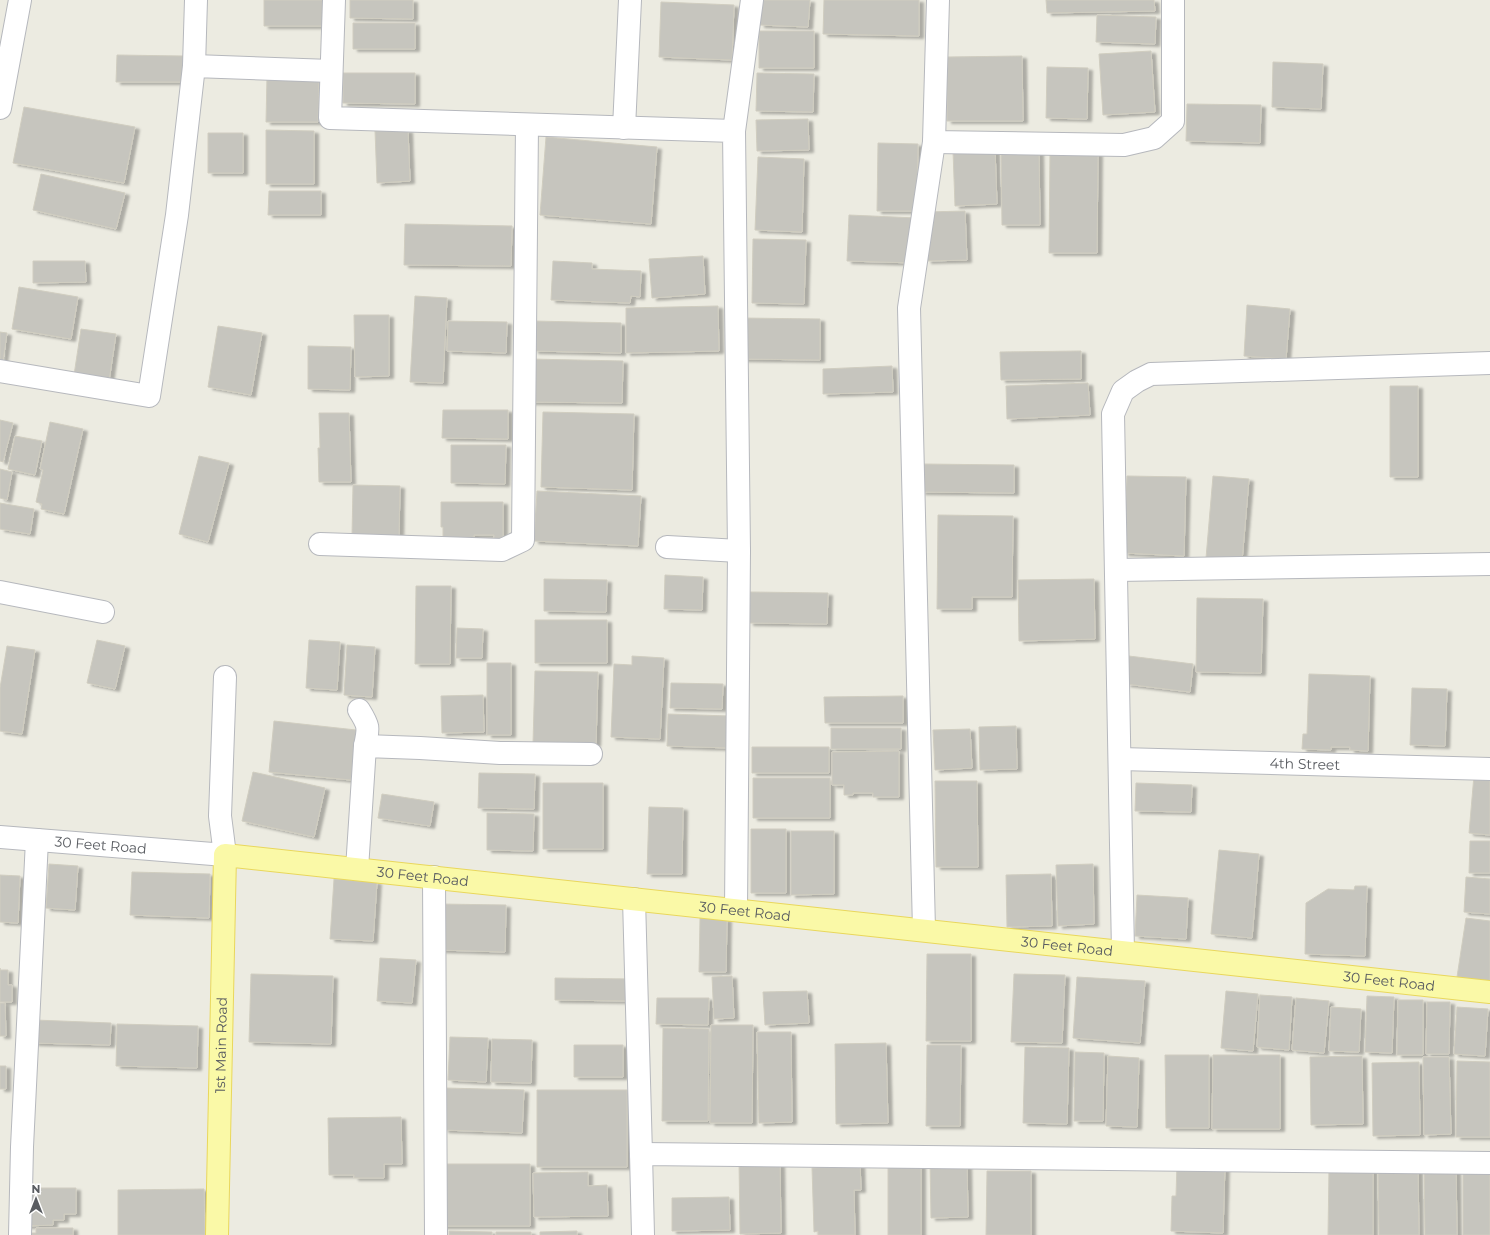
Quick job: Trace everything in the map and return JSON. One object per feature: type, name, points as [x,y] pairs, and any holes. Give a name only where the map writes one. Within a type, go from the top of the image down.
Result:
[{"type":"main road","name":"30 Feet Road","points":[[225,855],[1490,992]]},
{"type":"main road","name":"1st Main Road","points":[[217,1235],[225,855]]},
{"type":"street","points":[[0,108],[20,0]]},
{"type":"street","points":[[0,371],[149,396],[177,215],[194,66],[196,0]]},
{"type":"street","points":[[334,0],[330,118],[734,131]]},
{"type":"street","points":[[624,128],[630,0]]},
{"type":"street","points":[[736,910],[739,551],[734,131],[752,0]]},
{"type":"street","points":[[924,930],[909,308],[934,142],[938,0]]},
{"type":"street","points":[[934,142],[1124,145],[1154,138],[1173,121],[1173,0]]},
{"type":"street","points":[[194,66],[332,71]]},
{"type":"street","points":[[320,544],[502,550],[523,540],[527,125]]},
{"type":"street","points":[[1123,952],[1113,414],[1123,391],[1137,381],[1151,374],[1490,363]]},
{"type":"street","points":[[667,547],[739,551]]},
{"type":"street","points":[[1117,570],[1490,564]]},
{"type":"street","points":[[0,592],[104,612]]},
{"type":"street","points":[[225,678],[220,816],[225,855]]},
{"type":"street","points":[[357,869],[365,746],[368,732],[367,723],[359,710]]},
{"type":"street","points":[[365,746],[500,753],[591,754]]},
{"type":"street","name":"4th Street","points":[[1120,760],[1490,769]]},
{"type":"street","name":"30 Feet Road","points":[[0,837],[225,855]]},
{"type":"street","points":[[20,1235],[22,1147],[37,840]]},
{"type":"street","points":[[434,877],[436,1235]]},
{"type":"street","points":[[634,899],[643,1235]]},
{"type":"street","points":[[641,1154],[1490,1163]]},
{"type":"building","points":[[264,0],[327,0],[327,26],[264,26]]},
{"type":"building","points":[[350,0],[413,0],[413,19],[350,18]]},
{"type":"building","points":[[761,0],[810,0],[808,27],[760,25]]},
{"type":"building","points":[[824,0],[919,0],[919,36],[823,34]]},
{"type":"building","points":[[1046,0],[1154,0],[1155,11],[1047,13]]},
{"type":"building","points":[[661,2],[734,5],[732,60],[659,57]]},
{"type":"building","points":[[1097,15],[1156,17],[1155,44],[1096,42]]},
{"type":"building","points":[[353,23],[415,23],[415,49],[353,49]]},
{"type":"building","points":[[759,31],[814,31],[814,68],[759,68]]},
{"type":"building","points":[[1151,51],[1155,112],[1103,115],[1099,54]]},
{"type":"building","points":[[117,55],[183,56],[183,82],[116,82]]},
{"type":"building","points":[[1022,56],[1023,121],[947,121],[947,57]]},
{"type":"building","points":[[1273,62],[1323,64],[1321,109],[1272,107]]},
{"type":"building","points":[[1047,67],[1088,68],[1087,119],[1046,118]]},
{"type":"building","points":[[343,73],[415,73],[415,104],[343,103]]},
{"type":"building","points":[[757,73],[814,74],[813,112],[756,111]]},
{"type":"building","points":[[267,75],[319,76],[318,122],[266,122]]},
{"type":"building","points":[[1187,104],[1261,105],[1260,143],[1186,141]]},
{"type":"building","points":[[24,107],[135,127],[124,183],[13,163]]},
{"type":"building","points":[[808,119],[809,150],[757,151],[756,120]]},
{"type":"building","points":[[266,130],[314,131],[314,184],[266,184]]},
{"type":"building","points":[[408,130],[410,181],[377,183],[375,131]]},
{"type":"building","points":[[208,133],[243,133],[243,173],[208,173]]},
{"type":"building","points":[[546,137],[657,147],[651,224],[540,215]]},
{"type":"building","points":[[878,143],[918,144],[917,211],[877,211]]},
{"type":"building","points":[[995,149],[997,204],[955,206],[953,151]]},
{"type":"building","points":[[1039,150],[1040,225],[1002,225],[1001,151]]},
{"type":"building","points":[[1050,152],[1098,153],[1097,253],[1049,253]]},
{"type":"building","points":[[758,157],[804,159],[802,232],[755,230]]},
{"type":"building","points":[[41,174],[125,193],[116,229],[33,210]]},
{"type":"building","points":[[269,191],[321,191],[321,215],[268,215]]},
{"type":"building","points":[[965,211],[967,260],[927,261],[925,212]]},
{"type":"building","points":[[849,215],[917,218],[915,263],[847,261]]},
{"type":"building","points":[[405,224],[512,226],[511,266],[404,265]]},
{"type":"building","points":[[753,239],[806,240],[804,304],[752,303]]},
{"type":"building","points":[[703,256],[705,294],[652,298],[649,259]]},
{"type":"building","points":[[33,261],[85,261],[86,282],[33,283]]},
{"type":"building","points":[[553,261],[592,263],[592,269],[641,271],[640,297],[631,296],[630,303],[551,300]]},
{"type":"building","points":[[19,287],[78,297],[71,339],[12,329]]},
{"type":"building","points":[[415,296],[447,298],[443,383],[410,382]]},
{"type":"building","points":[[1247,305],[1290,309],[1286,359],[1244,356]]},
{"type":"building","points":[[718,306],[719,351],[626,353],[626,308]]},
{"type":"building","points":[[354,315],[389,315],[389,376],[355,377]]},
{"type":"building","points":[[741,318],[820,319],[820,360],[741,359]]},
{"type":"building","points":[[448,321],[507,322],[506,353],[447,351]]},
{"type":"building","points":[[534,321],[621,323],[621,353],[534,351]]},
{"type":"building","points":[[218,326],[262,333],[251,395],[208,387]]},
{"type":"building","points":[[81,329],[116,334],[109,381],[74,375]]},
{"type":"building","points":[[0,332],[7,333],[3,361],[0,361]]},
{"type":"building","points":[[308,346],[351,347],[350,390],[308,389]]},
{"type":"building","points":[[1081,351],[1081,379],[1001,380],[1000,352]]},
{"type":"building","points":[[530,359],[623,361],[622,403],[529,402]]},
{"type":"building","points":[[892,366],[893,392],[823,394],[823,369]]},
{"type":"building","points":[[1088,383],[1090,415],[1007,419],[1006,386]]},
{"type":"building","points":[[1390,386],[1418,386],[1418,477],[1390,477]]},
{"type":"building","points":[[443,410],[508,410],[508,439],[442,438]]},
{"type":"building","points":[[543,412],[634,414],[632,490],[541,487]]},
{"type":"building","points":[[319,413],[349,413],[351,482],[319,482]]},
{"type":"building","points":[[0,420],[13,423],[3,462],[0,461]]},
{"type":"building","points":[[50,422],[83,429],[64,514],[41,509],[42,504],[36,502],[43,470],[40,469]]},
{"type":"building","points":[[15,436],[42,441],[35,475],[8,469]]},
{"type":"building","points":[[451,445],[506,445],[505,484],[451,483]]},
{"type":"building","points":[[199,456],[229,463],[208,542],[179,534]]},
{"type":"building","points":[[922,464],[1014,465],[1014,493],[921,492]]},
{"type":"building","points":[[0,469],[12,472],[7,500],[0,498]]},
{"type":"building","points":[[1127,476],[1186,477],[1184,556],[1124,553]]},
{"type":"building","points":[[1213,476],[1249,479],[1242,561],[1206,558]]},
{"type":"building","points":[[353,485],[400,486],[399,538],[352,536]]},
{"type":"building","points":[[537,491],[641,496],[638,546],[534,541]]},
{"type":"building","points":[[441,502],[503,502],[503,539],[494,539],[494,535],[474,535],[474,539],[443,539],[443,527],[441,527]]},
{"type":"building","points":[[0,503],[34,509],[30,534],[0,529]]},
{"type":"building","points":[[938,515],[1013,516],[1012,597],[972,597],[972,609],[937,609]]},
{"type":"building","points":[[665,575],[703,577],[702,610],[664,609]]},
{"type":"building","points":[[544,579],[607,580],[606,612],[544,611]]},
{"type":"building","points":[[1094,579],[1095,639],[1019,641],[1018,580]]},
{"type":"building","points":[[416,586],[451,586],[450,664],[415,664]]},
{"type":"building","points":[[750,592],[828,593],[827,624],[749,623]]},
{"type":"building","points":[[1197,598],[1263,599],[1261,673],[1196,672]]},
{"type":"building","points":[[535,620],[607,620],[607,663],[535,663]]},
{"type":"building","points":[[457,628],[483,629],[482,658],[456,658]]},
{"type":"building","points":[[97,640],[125,646],[115,689],[87,683]]},
{"type":"building","points":[[309,640],[340,642],[337,690],[306,688]]},
{"type":"building","points":[[347,645],[375,647],[372,697],[344,695]]},
{"type":"building","points":[[7,646],[35,650],[22,734],[0,731],[0,688]]},
{"type":"building","points":[[632,656],[664,658],[660,739],[611,737],[614,664],[632,665]]},
{"type":"building","points":[[1129,656],[1193,664],[1190,692],[1126,684]]},
{"type":"building","points":[[487,663],[511,663],[511,735],[487,735]]},
{"type":"building","points":[[535,671],[598,672],[596,744],[533,743]]},
{"type":"building","points":[[1309,674],[1370,676],[1368,751],[1350,750],[1350,747],[1331,747],[1331,750],[1302,749],[1303,734],[1307,734]]},
{"type":"building","points":[[671,683],[723,684],[722,709],[670,708]]},
{"type":"building","points":[[1412,688],[1447,689],[1445,746],[1410,745]]},
{"type":"building","points":[[483,695],[484,732],[442,733],[441,696]]},
{"type":"building","points":[[903,696],[903,723],[825,723],[824,697]]},
{"type":"building","points":[[668,714],[730,716],[730,748],[667,746]]},
{"type":"building","points":[[274,721],[356,730],[351,780],[269,772]]},
{"type":"building","points":[[1016,726],[1017,769],[980,770],[979,727]]},
{"type":"building","points":[[831,728],[901,728],[901,749],[831,749]]},
{"type":"building","points":[[970,729],[972,768],[935,770],[933,730]]},
{"type":"building","points":[[752,747],[829,747],[829,773],[752,773]]},
{"type":"building","points":[[899,751],[899,797],[873,797],[873,793],[853,793],[853,795],[844,795],[844,785],[832,785],[832,752]]},
{"type":"building","points":[[253,772],[325,788],[314,837],[242,821]]},
{"type":"building","points":[[479,773],[535,774],[534,809],[478,808]]},
{"type":"building","points":[[1474,775],[1490,777],[1490,835],[1469,833]]},
{"type":"building","points":[[753,778],[830,778],[830,818],[753,818]]},
{"type":"building","points":[[935,781],[977,781],[978,867],[936,867]]},
{"type":"building","points":[[543,783],[603,783],[603,849],[543,849]]},
{"type":"building","points":[[1136,783],[1192,785],[1191,812],[1135,811]]},
{"type":"building","points":[[382,794],[434,802],[430,826],[378,818]]},
{"type":"building","points":[[649,807],[683,808],[682,874],[647,874]]},
{"type":"building","points":[[487,813],[534,814],[533,851],[487,850]]},
{"type":"building","points":[[751,829],[786,829],[786,893],[751,893]]},
{"type":"building","points":[[791,831],[834,831],[834,894],[791,895]]},
{"type":"building","points":[[1470,841],[1490,841],[1490,873],[1469,873]]},
{"type":"building","points":[[1219,850],[1259,854],[1252,938],[1211,934]]},
{"type":"building","points":[[49,864],[78,866],[75,910],[46,908]]},
{"type":"building","points":[[1093,864],[1094,924],[1058,926],[1056,865]]},
{"type":"building","points":[[132,872],[210,874],[209,918],[130,915]]},
{"type":"building","points":[[1051,874],[1052,926],[1007,927],[1006,875]]},
{"type":"building","points":[[0,875],[20,876],[18,923],[0,922]]},
{"type":"building","points":[[1466,877],[1490,879],[1490,914],[1464,912]]},
{"type":"building","points":[[334,879],[377,882],[373,941],[330,939]]},
{"type":"building","points":[[1355,886],[1367,886],[1365,956],[1305,954],[1306,903],[1328,889],[1354,890]]},
{"type":"building","points":[[1137,895],[1188,898],[1186,939],[1135,936]]},
{"type":"building","points":[[440,904],[506,905],[505,952],[439,950]]},
{"type":"building","points":[[700,918],[727,919],[726,972],[699,972]]},
{"type":"building","points":[[1466,918],[1490,921],[1490,981],[1457,977]]},
{"type":"building","points":[[927,954],[971,954],[971,1041],[926,1041]]},
{"type":"building","points":[[380,958],[416,960],[412,1003],[377,1001]]},
{"type":"building","points":[[0,970],[8,970],[8,985],[12,985],[12,1002],[0,1002]]},
{"type":"building","points":[[251,974],[333,976],[331,1044],[249,1042]]},
{"type":"building","points":[[1014,974],[1065,975],[1062,1043],[1011,1042]]},
{"type":"building","points":[[732,976],[734,1018],[714,1019],[712,977]]},
{"type":"building","points":[[1077,977],[1145,981],[1140,1043],[1073,1038]]},
{"type":"building","points":[[555,978],[632,979],[631,1001],[555,1000]]},
{"type":"building","points":[[807,991],[809,1023],[765,1025],[763,992]]},
{"type":"building","points":[[1226,991],[1258,994],[1253,1051],[1221,1048]]},
{"type":"building","points":[[1260,995],[1292,997],[1289,1050],[1257,1047]]},
{"type":"building","points":[[1367,996],[1394,997],[1392,1053],[1365,1052]]},
{"type":"building","points":[[657,998],[709,998],[708,1025],[656,1024]]},
{"type":"building","points":[[1296,998],[1329,1001],[1324,1053],[1292,1050]]},
{"type":"building","points":[[1398,1000],[1423,1000],[1423,1055],[1397,1055]]},
{"type":"building","points":[[1427,1002],[1450,1002],[1449,1054],[1426,1054]]},
{"type":"building","points":[[0,1003],[5,1003],[6,1036],[0,1036]]},
{"type":"building","points":[[1331,1007],[1361,1009],[1359,1052],[1329,1051]]},
{"type":"building","points":[[1457,1007],[1488,1009],[1485,1056],[1454,1054]]},
{"type":"building","points":[[35,1020],[111,1023],[110,1045],[34,1043]]},
{"type":"building","points":[[117,1024],[198,1026],[197,1068],[116,1066]]},
{"type":"building","points":[[711,1025],[753,1025],[752,1123],[710,1123]]},
{"type":"building","points":[[663,1028],[709,1029],[708,1121],[662,1121]]},
{"type":"building","points":[[757,1032],[791,1032],[792,1122],[759,1123]]},
{"type":"building","points":[[450,1037],[488,1038],[486,1082],[448,1080]]},
{"type":"building","points":[[492,1039],[532,1040],[531,1083],[491,1082]]},
{"type":"building","points":[[886,1043],[888,1123],[836,1124],[835,1044]]},
{"type":"building","points":[[574,1045],[623,1045],[623,1077],[574,1077]]},
{"type":"building","points":[[927,1045],[961,1045],[960,1126],[926,1126]]},
{"type":"building","points":[[1025,1047],[1069,1048],[1067,1124],[1023,1123]]},
{"type":"building","points":[[1075,1052],[1104,1053],[1103,1121],[1074,1121]]},
{"type":"building","points":[[1165,1055],[1209,1055],[1209,1128],[1166,1128]]},
{"type":"building","points":[[1213,1055],[1280,1055],[1280,1129],[1212,1129]]},
{"type":"building","points":[[1108,1056],[1139,1058],[1137,1127],[1106,1126]]},
{"type":"building","points":[[1362,1056],[1363,1124],[1311,1125],[1310,1057]]},
{"type":"building","points":[[1423,1057],[1449,1057],[1451,1134],[1424,1135]]},
{"type":"building","points":[[1457,1061],[1490,1062],[1490,1137],[1456,1137]]},
{"type":"building","points":[[1419,1062],[1420,1135],[1373,1136],[1372,1063]]},
{"type":"building","points":[[0,1066],[6,1066],[6,1089],[0,1089]]},
{"type":"building","points":[[445,1088],[524,1090],[522,1133],[444,1130]]},
{"type":"building","points":[[537,1090],[627,1090],[627,1167],[537,1167]]},
{"type":"building","points":[[401,1117],[402,1164],[384,1164],[384,1178],[354,1178],[354,1175],[329,1175],[328,1118]]},
{"type":"building","points":[[780,1160],[781,1233],[740,1234],[739,1161]]},
{"type":"building","points":[[860,1162],[861,1190],[854,1190],[855,1235],[818,1235],[818,1231],[814,1232],[812,1168],[832,1167],[832,1163]]},
{"type":"building","points":[[967,1162],[968,1217],[931,1218],[930,1163]]},
{"type":"building","points":[[1177,1162],[1185,1163],[1185,1171],[1198,1171],[1199,1163],[1225,1164],[1223,1233],[1171,1231],[1172,1196],[1176,1196]]},
{"type":"building","points":[[439,1164],[530,1164],[530,1226],[439,1226]]},
{"type":"building","points":[[888,1164],[921,1164],[921,1235],[888,1235]]},
{"type":"building","points":[[1456,1164],[1457,1235],[1425,1235],[1424,1165]]},
{"type":"building","points":[[1329,1168],[1373,1169],[1373,1235],[1328,1235]]},
{"type":"building","points":[[1378,1168],[1418,1168],[1419,1235],[1379,1235]]},
{"type":"building","points":[[1463,1169],[1490,1169],[1490,1235],[1463,1235]]},
{"type":"building","points":[[987,1171],[1031,1171],[1031,1235],[986,1235]]},
{"type":"building","points":[[588,1172],[588,1186],[607,1185],[608,1216],[534,1217],[533,1173]]},
{"type":"building","points":[[24,1188],[76,1188],[76,1214],[64,1214],[64,1220],[53,1220],[53,1225],[25,1226]]},
{"type":"building","points":[[204,1189],[205,1235],[118,1235],[118,1190]]},
{"type":"building","points":[[729,1197],[730,1230],[672,1231],[672,1198]]},
{"type":"building","points":[[36,1228],[73,1228],[73,1235],[31,1235],[31,1233],[36,1233]]},
{"type":"building","points":[[449,1231],[492,1232],[492,1235],[449,1235]]},
{"type":"building","points":[[577,1231],[577,1235],[540,1235],[540,1232]]},
{"type":"building","points":[[496,1232],[531,1232],[531,1235],[496,1235]]}]
